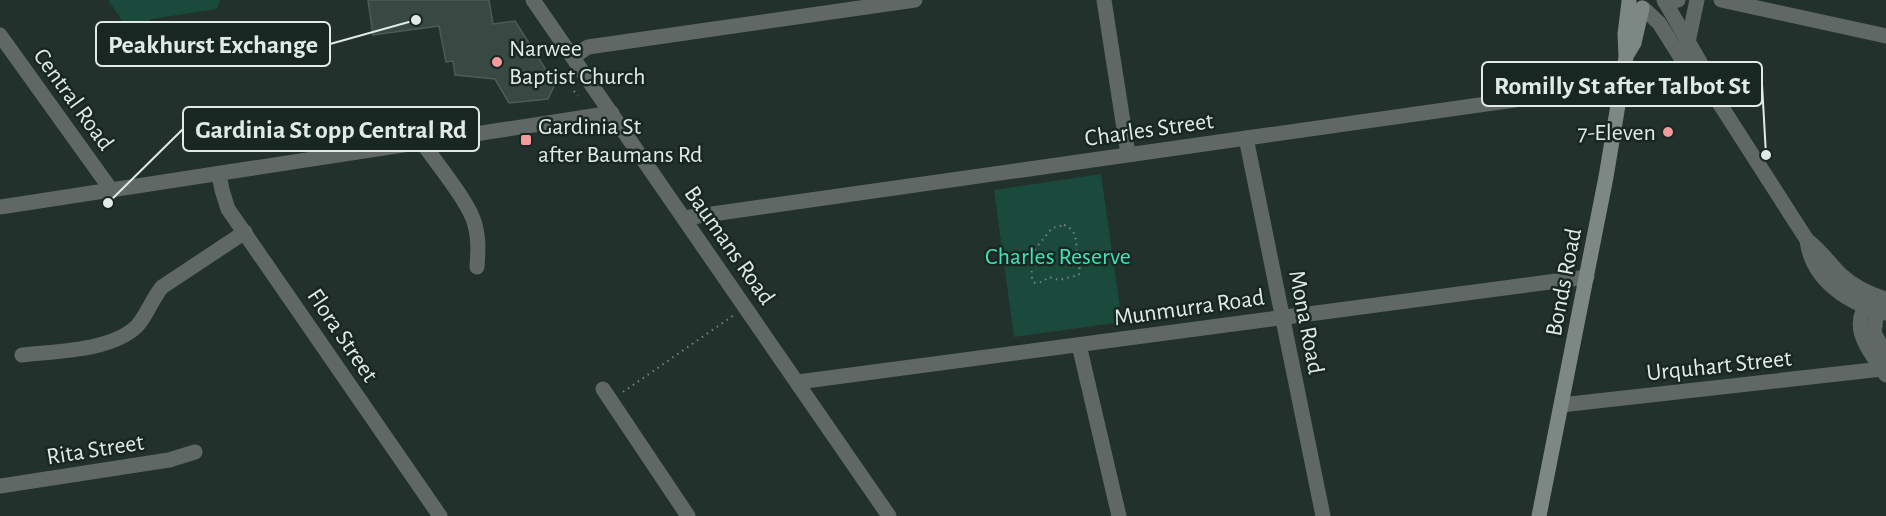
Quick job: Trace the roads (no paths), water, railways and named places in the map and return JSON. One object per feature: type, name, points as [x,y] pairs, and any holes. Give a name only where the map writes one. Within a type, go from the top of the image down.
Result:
[{"type":"main road","name":"Bonds Road","points":[[1626,57],[1650,2]]},
{"type":"main road","name":"Bonds Road","points":[[1539,516],[1587,277],[1626,57],[1626,34],[1650,2]]},
{"type":"street","name":"Baumans Road","points":[[533,0],[889,516]]},
{"type":"street","points":[[573,57],[588,47],[915,0]]},
{"type":"street","points":[[1104,0],[1128,154]]},
{"type":"street","points":[[1688,42],[1697,0]]},
{"type":"street","points":[[1721,0],[1886,36]]},
{"type":"street","points":[[1650,2],[1688,42],[1700,62],[1705,81],[1807,240],[1820,249],[1848,280],[1877,305]]},
{"type":"street","points":[[1650,2],[1665,33],[1688,69],[1705,81]]},
{"type":"street","points":[[1637,30],[1649,27],[1665,33]]},
{"type":"street","name":"Central Road","points":[[0,35],[112,191]]},
{"type":"street","name":"Charles Street","points":[[684,218],[1620,85]]},
{"type":"street","points":[[0,207],[612,113]]},
{"type":"street","name":"Mona Road","points":[[1246,138],[1323,516]]},
{"type":"street","points":[[422,142],[475,222],[478,239],[477,267]]},
{"type":"street","name":"Flora Street","points":[[219,174],[228,209],[440,516]]},
{"type":"street","points":[[22,355],[107,344],[125,336],[138,325],[162,287],[245,232]]},
{"type":"street","name":"Munmurra Road","points":[[798,382],[1587,277]]},
{"type":"street","points":[[1877,305],[1874,333],[1886,354]]},
{"type":"street","points":[[1877,305],[1860,325],[1862,338],[1884,372]]},
{"type":"street","points":[[1079,345],[1119,516]]},
{"type":"street","name":"Urquhart Street","points":[[1561,405],[1884,372]]},
{"type":"street","points":[[607,395],[688,516]]},
{"type":"street","name":"Rita Street","points":[[0,486],[169,460],[195,452]]},
{"type":"place","name":"Peakhurst Exchange","points":[[416,20]]},
{"type":"place","name":"Narwee Baptist Church","points":[[497,62]]},
{"type":"place","name":"7-Eleven","points":[[1668,132]]},
{"type":"place","name":"Gardinia St after Baumans Rd","points":[[526,140]]},
{"type":"place","name":"Romilly St after Talbot St","points":[[1766,155]]},
{"type":"place","name":"Gardinia St opp Central Rd","points":[[108,203]]},
{"type":"park label","name":"Charles Reserve","points":[[1058,256]]}]
